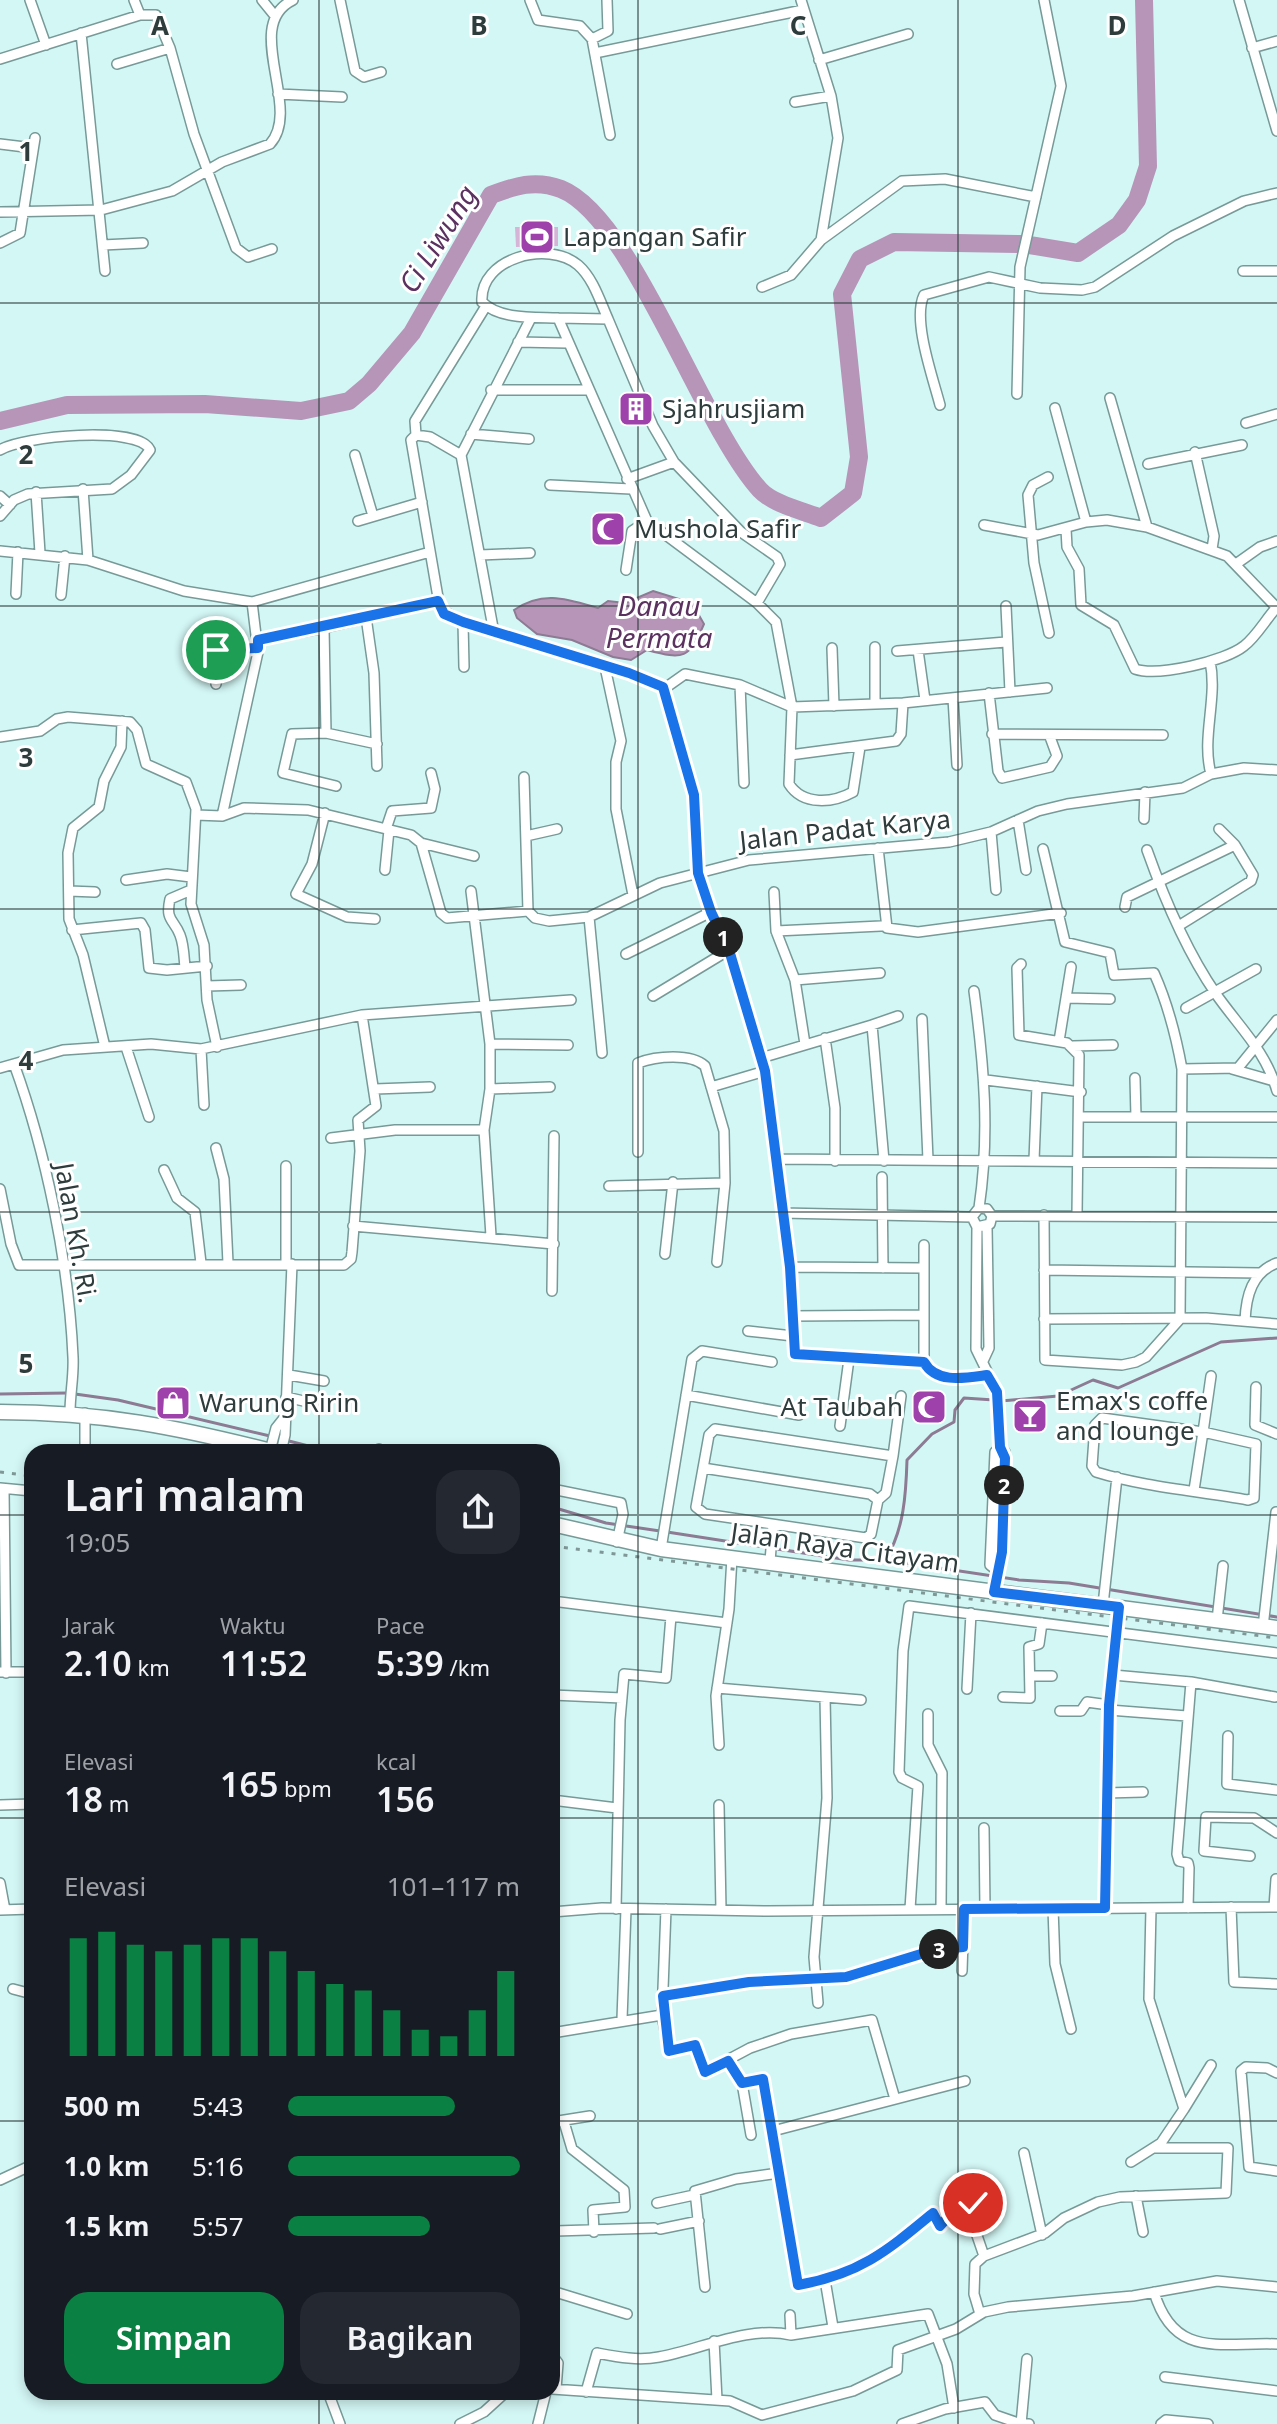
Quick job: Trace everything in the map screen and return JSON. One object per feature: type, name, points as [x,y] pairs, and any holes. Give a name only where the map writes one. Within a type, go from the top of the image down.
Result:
[{"type":"main road","points":[[0,1412],[75,1409],[266,1444]]},
{"type":"main road","name":"Jalan Raya Citayam","points":[[560,1525],[732,1557],[770,1556],[994,1589],[1104,1601],[1119,1607],[1267,1623]]},
{"type":"street","points":[[30,0],[46,45]]},
{"type":"street","points":[[134,0],[140,15]]},
{"type":"street","points":[[262,0],[275,16]]},
{"type":"street","points":[[0,212],[25,214],[101,210],[172,191],[208,170],[270,144],[276,138],[278,94],[271,35],[278,8],[293,0]]},
{"type":"street","points":[[340,0],[355,71],[364,77],[381,72]]},
{"type":"street","points":[[530,0],[538,20],[580,26],[592,39],[610,135]]},
{"type":"street","points":[[592,39],[608,31],[607,0]]},
{"type":"street","points":[[1017,394],[1019,285],[1061,86],[1044,0]]},
{"type":"street","points":[[1239,0],[1277,131]]},
{"type":"street","points":[[595,53],[802,5],[831,96],[838,138],[821,240]]},
{"type":"street","points":[[0,59],[140,15],[156,15],[170,48],[194,134],[236,248],[248,257],[272,249]]},
{"type":"street","points":[[81,33],[105,271]]},
{"type":"street","points":[[819,60],[908,34]]},
{"type":"street","points":[[1252,48],[1277,41]]},
{"type":"street","points":[[117,64],[170,48]]},
{"type":"street","points":[[278,94],[342,97]]},
{"type":"street","points":[[795,102],[831,96]]},
{"type":"street","points":[[0,144],[34,143],[20,233],[0,243]]},
{"type":"street","points":[[762,287],[791,275],[821,240],[902,181],[945,179],[1036,197]]},
{"type":"street","points":[[940,405],[923,341],[922,297],[945,286],[989,277],[1019,285],[1082,290],[1104,284],[1173,236],[1244,201],[1277,193]]},
{"type":"street","points":[[103,245],[143,243]]},
{"type":"street","points":[[486,306],[482,294],[486,282],[507,261],[524,256],[556,255],[576,263],[588,276],[653,426],[674,462],[741,532],[777,557],[780,564],[778,572],[757,603]]},
{"type":"street","points":[[1243,271],[1277,271]]},
{"type":"street","points":[[486,306],[531,318],[608,319]]},
{"type":"street","points":[[486,306],[415,421],[416,435],[411,440],[438,601],[444,614],[666,689]]},
{"type":"street","points":[[494,633],[461,455],[491,390],[531,318]]},
{"type":"street","points":[[558,318],[647,521],[757,603],[779,629],[792,707],[789,784],[794,791],[809,799],[832,799],[847,795],[856,787],[860,747]]},
{"type":"street","points":[[518,342],[567,343]]},
{"type":"street","points":[[491,390],[588,390]]},
{"type":"street","points":[[1110,398],[1147,527]]},
{"type":"street","points":[[1055,408],[1086,522]]},
{"type":"street","points":[[1246,423],[1277,414]]},
{"type":"street","points":[[471,434],[529,439]]},
{"type":"street","points":[[416,435],[440,441],[461,455]]},
{"type":"street","points":[[0,450],[10,444],[43,437],[116,437],[150,447],[120,485],[112,489],[36,492],[19,496],[0,516]]},
{"type":"street","points":[[1148,464],[1195,452],[1242,445]]},
{"type":"street","points":[[1195,452],[1214,536],[1212,549]]},
{"type":"street","points":[[355,455],[373,516]]},
{"type":"street","points":[[550,485],[629,484],[674,462]]},
{"type":"street","points":[[1048,477],[1029,489],[1034,563],[1049,633]]},
{"type":"street","points":[[83,489],[88,560]]},
{"type":"street","points":[[36,492],[40,553]]},
{"type":"street","points":[[0,496],[10,505]]},
{"type":"street","points":[[358,521],[422,502]]},
{"type":"street","points":[[984,525],[1034,535],[1107,520],[1147,527],[1212,549],[1236,564],[1277,608],[1245,646],[1210,661],[1140,671],[1131,666],[1121,635],[1114,625],[1081,605],[1079,569],[1067,547],[1066,529]]},
{"type":"street","points":[[626,570],[632,531],[647,521]]},
{"type":"street","points":[[1236,564],[1260,547],[1277,541]]},
{"type":"street","points":[[0,551],[88,560],[175,589],[252,602],[430,552]]},
{"type":"street","points":[[16,594],[18,552]]},
{"type":"street","points":[[480,555],[530,553]]},
{"type":"street","points":[[61,595],[65,556]]},
{"type":"street","points":[[197,649],[222,650],[258,644],[438,601]]},
{"type":"street","points":[[222,816],[258,644],[252,602]]},
{"type":"street","points":[[1006,606],[1010,692]]},
{"type":"street","points":[[366,617],[377,766]]},
{"type":"street","points":[[463,622],[464,667]]},
{"type":"street","points":[[324,628],[326,733]]},
{"type":"street","points":[[897,651],[1006,642]]},
{"type":"street","points":[[875,647],[875,704]]},
{"type":"street","points":[[832,648],[834,706]]},
{"type":"street","points":[[216,684],[222,650]]},
{"type":"street","points":[[918,650],[925,700]]},
{"type":"street","points":[[1210,661],[1214,691],[1208,741],[1211,774]]},
{"type":"street","points":[[605,667],[621,741],[616,762],[616,809],[633,895]]},
{"type":"street","points":[[666,689],[685,674],[740,685],[792,707],[903,703],[1047,688]]},
{"type":"street","points":[[740,685],[744,783]]},
{"type":"street","points":[[666,689],[694,795],[698,873],[711,912],[729,950],[765,1071],[790,1267],[795,1354],[799,1357],[924,1362]]},
{"type":"street","points":[[989,693],[992,734],[1002,778],[1036,772],[1055,763],[1056,749],[1050,737]]},
{"type":"street","points":[[953,698],[957,765]]},
{"type":"street","points":[[790,755],[899,739],[903,703]]},
{"type":"street","points":[[0,737],[40,731],[57,719],[130,722],[137,730],[146,764],[186,782],[194,798],[196,815],[191,877],[195,925],[207,966],[207,986],[217,1047]]},
{"type":"street","points":[[105,1047],[83,955],[72,930],[70,836],[73,828],[99,807],[104,781],[121,747],[122,721]]},
{"type":"street","points":[[336,786],[283,776],[292,734],[326,733],[377,744]]},
{"type":"street","points":[[992,734],[1050,737],[1163,735]]},
{"type":"street","name":"Jalan Padat Karya","points":[[421,843],[441,913],[447,918],[528,911],[535,918],[549,921],[589,917],[633,895],[749,860],[949,842],[991,832],[1067,804],[1183,788],[1211,774],[1244,768],[1277,770]]},
{"type":"street","points":[[385,870],[387,829],[392,811],[431,808],[435,789],[431,773]]},
{"type":"street","points":[[524,777],[528,911]]},
{"type":"street","points":[[1144,819],[1145,792]]},
{"type":"street","points":[[196,815],[222,816],[244,808],[325,813],[411,835],[421,843],[474,856]]},
{"type":"street","points":[[325,813],[312,864],[296,894],[347,917],[375,919]]},
{"type":"street","points":[[1018,820],[1026,870]]},
{"type":"street","points":[[526,836],[557,829]]},
{"type":"street","points":[[1180,925],[1251,881],[1253,875],[1235,845],[1219,829]]},
{"type":"street","points":[[991,832],[996,890]]},
{"type":"street","points":[[1125,907],[1127,897],[1235,845]]},
{"type":"street","points":[[878,848],[887,928],[918,932],[1061,913]]},
{"type":"street","points":[[1043,849],[1061,913],[1065,942],[1110,953],[1114,975],[1154,973],[1166,1000],[1182,1069],[1180,1319],[1146,1357],[1122,1365],[1048,1363],[1044,1356],[1044,1215]]},
{"type":"street","points":[[1147,850],[1158,882],[1214,991],[1256,1044],[1277,1091]]},
{"type":"street","points":[[126,880],[167,874],[191,877]]},
{"type":"street","points":[[185,968],[181,937],[170,923],[169,908],[170,899],[191,890]]},
{"type":"street","points":[[69,891],[95,892]]},
{"type":"street","points":[[471,891],[488,1006],[490,1089],[484,1130],[491,1236]]},
{"type":"street","points":[[774,892],[776,931],[795,980],[805,1044]]},
{"type":"street","points":[[626,954],[711,912]]},
{"type":"street","points":[[589,917],[602,1053]]},
{"type":"street","points":[[72,930],[141,923],[145,930],[149,968],[155,971],[207,966]]},
{"type":"street","points":[[776,931],[881,926]]},
{"type":"street","points":[[653,996],[729,950]]},
{"type":"street","points":[[1021,964],[1017,968],[1017,1032],[1030,1039],[1059,1041],[1073,1046],[1113,1045]]},
{"type":"street","points":[[1059,1041],[1071,967]]},
{"type":"street","points":[[1186,1008],[1256,969]]},
{"type":"street","points":[[795,980],[880,973]]},
{"type":"street","points":[[207,986],[241,985]]},
{"type":"street","points":[[974,991],[986,1080],[986,1158],[975,1213],[982,1227],[989,1348],[983,1361],[997,1392],[1000,1447],[1005,1458],[1002,1552],[995,1571],[994,1589]]},
{"type":"street","points":[[1067,998],[1110,999]]},
{"type":"street","points":[[0,1068],[63,1050],[170,1044],[201,1049],[362,1015],[571,1000]]},
{"type":"street","points":[[0,1189],[3,1222],[19,1265],[228,1263],[337,1266],[349,1262],[359,1116],[376,1106],[362,1015]]},
{"type":"street","points":[[761,1058],[898,1016]]},
{"type":"street","points":[[922,1019],[928,1160]]},
{"type":"street","points":[[1232,1069],[1243,1064],[1277,1020]]},
{"type":"street","points":[[872,1025],[884,1161]]},
{"type":"street","points":[[825,1038],[835,1108],[835,1161]]},
{"type":"street","points":[[490,1044],[568,1045]]},
{"type":"street","points":[[1073,1046],[1080,1062],[1081,1092],[1077,1214]]},
{"type":"street","points":[[126,1047],[149,1117]]},
{"type":"street","points":[[201,1049],[204,1105]]},
{"type":"street","points":[[638,1152],[638,1063],[697,1060],[705,1066],[724,1131],[725,1183],[717,1262]]},
{"type":"street","name":"Jalan Kh. Ri.","points":[[14,1064],[42,1164],[62,1265],[73,1355],[75,1409],[83,1444]]},
{"type":"street","points":[[1182,1069],[1232,1069],[1274,1081]]},
{"type":"street","points":[[711,1087],[765,1071]]},
{"type":"street","points":[[1135,1078],[1136,1117]]},
{"type":"street","points":[[986,1080],[1081,1092]]},
{"type":"street","points":[[1034,1160],[1037,1086]]},
{"type":"street","points":[[375,1089],[430,1087]]},
{"type":"street","points":[[490,1089],[550,1087]]},
{"type":"street","points":[[1080,1117],[1277,1117]]},
{"type":"street","points":[[331,1138],[395,1130],[484,1130]]},
{"type":"street","points":[[552,1291],[554,1136]]},
{"type":"street","points":[[216,1148],[224,1179],[228,1263]]},
{"type":"street","points":[[777,1159],[884,1161],[986,1158],[1277,1163]]},
{"type":"street","points":[[278,1444],[289,1375],[286,1166]]},
{"type":"street","points":[[164,1170],[177,1198],[195,1212],[201,1263]]},
{"type":"street","points":[[882,1177],[883,1268]]},
{"type":"street","points":[[665,1254],[673,1182]]},
{"type":"street","points":[[609,1186],[725,1183]]},
{"type":"street","points":[[782,1213],[882,1216],[975,1213],[987,1209],[992,1216]]},
{"type":"street","points":[[982,1227],[992,1216],[1277,1217]]},
{"type":"street","points":[[353,1226],[554,1244]]},
{"type":"street","points":[[924,1245],[924,1362],[933,1374],[942,1378],[987,1375]]},
{"type":"street","points":[[1245,1321],[1249,1292],[1260,1273],[1277,1263]]},
{"type":"street","points":[[790,1267],[923,1268]]},
{"type":"street","points":[[1044,1270],[1260,1273]]},
{"type":"street","points":[[792,1316],[923,1315]]},
{"type":"street","points":[[1044,1319],[1180,1319],[1277,1324]]},
{"type":"street","points":[[748,1331],[793,1336]]},
{"type":"street","points":[[662,1544],[686,1395],[696,1353],[772,1362]]},
{"type":"street","points":[[840,1426],[849,1359]]},
{"type":"street","points":[[289,1375],[324,1381]]},
{"type":"street","points":[[1194,1490],[1211,1376]]},
{"type":"street","points":[[1256,1387],[1255,1425],[1277,1434]]},
{"type":"street","points":[[686,1395],[799,1415]]},
{"type":"street","points":[[893,1456],[719,1429],[709,1435],[697,1501],[699,1512],[773,1529],[866,1538],[871,1534],[878,1500],[886,1493],[893,1456],[901,1396]]},
{"type":"street","points":[[286,1397],[321,1405]]},
{"type":"street","points":[[277,1444],[275,1431],[284,1418]]},
{"type":"street","points":[[1098,1419],[1203,1432],[1256,1444],[1254,1498],[1117,1477],[1096,1472],[1092,1466],[1098,1419]]},
{"type":"street","points":[[703,1468],[870,1494],[878,1500]]},
{"type":"street","points":[[1104,1601],[1117,1477]]},
{"type":"street","points":[[24,1490],[2,1489],[3,1672],[24,1672]]},
{"type":"street","points":[[560,1491],[617,1502],[623,1514],[619,1536]]},
{"type":"street","points":[[1267,1623],[1276,1512]]},
{"type":"street","points":[[770,1556],[773,1529]]},
{"type":"street","points":[[719,1745],[717,1688],[727,1623],[732,1557]]},
{"type":"street","points":[[1218,1616],[1223,1566]]},
{"type":"street","points":[[560,1602],[727,1623]]},
{"type":"street","points":[[910,1909],[918,1786],[902,1778],[899,1772],[908,1607],[1277,1653]]},
{"type":"street","points":[[1105,1908],[1109,1708],[1119,1607]]},
{"type":"street","points":[[967,1689],[971,1613]]},
{"type":"street","points":[[622,2019],[617,1808],[624,1674],[666,1678],[671,1616]]},
{"type":"street","points":[[1003,1697],[1029,1699],[1029,1647],[1039,1644],[1042,1623]]},
{"type":"street","points":[[1113,1675],[1191,1682],[1275,1697]]},
{"type":"street","points":[[1030,1676],[1052,1676]]},
{"type":"street","points":[[1188,1908],[1188,1863],[1179,1861],[1177,1854],[1184,1800],[1191,1682]]},
{"type":"street","points":[[717,1688],[861,1700]]},
{"type":"street","points":[[560,1695],[622,1698]]},
{"type":"street","points":[[818,2003],[814,1958],[827,1798],[825,1697]]},
{"type":"street","points":[[1060,1711],[1080,1712],[1087,1702],[1109,1708],[1187,1716]]},
{"type":"street","points":[[928,1714],[927,1741],[942,1773],[941,1909]]},
{"type":"street","points":[[1228,1736],[1227,1784],[1277,1790]]},
{"type":"street","points":[[1106,1793],[1143,1792]]},
{"type":"street","points":[[560,1801],[617,1808]]},
{"type":"street","points":[[0,1805],[24,1804]]},
{"type":"street","points":[[719,1805],[721,1910]]},
{"type":"street","points":[[1250,1856],[1204,1851],[1206,1817],[1254,1818],[1277,1833]]},
{"type":"street","points":[[984,1828],[985,1909]]},
{"type":"street","points":[[560,1912],[1276,1907],[1276,1879]]},
{"type":"street","points":[[0,1883],[2,1910],[24,1909]]},
{"type":"street","points":[[1231,1907],[1234,1982],[1277,1984]]},
{"type":"street","points":[[1053,1908],[1055,1964],[1071,2029]]},
{"type":"street","points":[[1151,1908],[1149,1999],[1184,2109]]},
{"type":"street","points":[[666,1909],[662,2015],[669,2051],[695,2045],[705,2072],[750,2048],[791,2034],[872,2020],[895,2099]]},
{"type":"street","points":[[962,1971],[964,1909]]},
{"type":"street","points":[[663,1996],[815,1976],[846,1977],[934,1950],[963,1947]]},
{"type":"street","points":[[13,1989],[24,1992]]},
{"type":"street","points":[[560,2031],[622,2019],[662,2015]]},
{"type":"street","points":[[728,2061],[742,2083],[751,2135]]},
{"type":"street","points":[[1131,2162],[1155,2148],[1211,2065]]},
{"type":"street","points":[[1277,2073],[1267,2068],[1246,2067],[1241,2071],[1249,2167],[1277,2171]]},
{"type":"street","points":[[742,2083],[763,2079],[798,2285],[825,2280],[890,2251],[933,2213],[940,2226],[956,2208],[978,2201]]},
{"type":"street","points":[[773,2131],[965,2081]]},
{"type":"street","points":[[560,2122],[590,2116]]},
{"type":"street","points":[[564,2122],[572,2149],[612,2177],[624,2190],[625,2207],[593,2210],[594,2232]]},
{"type":"street","points":[[980,2314],[973,2288],[975,2264],[984,2256],[1042,2235],[1064,2218],[1098,2202],[1136,2196],[1226,2193],[1228,2148],[1155,2148]]},
{"type":"street","points":[[1024,2153],[1042,2235]]},
{"type":"street","points":[[0,2180],[24,2169]]},
{"type":"street","points":[[657,2203],[694,2195],[706,2186],[779,2173]]},
{"type":"street","points":[[958,2180],[964,2206],[984,2256]]},
{"type":"street","points":[[694,2195],[705,2287]]},
{"type":"street","points":[[1136,2196],[1143,2232]]},
{"type":"street","points":[[560,2231],[657,2228],[699,2221]]},
{"type":"street","points":[[825,2280],[833,2327]]},
{"type":"street","points":[[560,2391],[730,2401],[762,2415],[853,2391],[894,2373],[898,2350],[938,2336],[980,2314],[1034,2303],[1154,2292],[1226,2280],[1277,2287]]},
{"type":"street","points":[[1154,2292],[1165,2322],[1173,2332],[1187,2339],[1277,2344]]},
{"type":"street","points":[[560,2293],[627,2314]]},
{"type":"street","points":[[586,2392],[597,2353],[633,2359],[658,2357],[714,2341],[777,2332],[791,2335],[928,2314],[949,2372],[954,2408]]},
{"type":"street","points":[[790,2315],[791,2335]]},
{"type":"street","points":[[714,2341],[717,2400]]},
{"type":"street","points":[[1021,2424],[1027,2359]]},
{"type":"street","points":[[1165,2377],[1277,2391]]},
{"type":"street","points":[[331,2400],[340,2424]]},
{"type":"street","points":[[460,2424],[484,2412],[497,2400]]},
{"type":"street","points":[[538,2424],[547,2400]]},
{"type":"street","points":[[902,2424],[985,2402],[995,2415],[1029,2424]]},
{"type":"street","points":[[1161,2424],[1166,2420],[1208,2424]]},
{"type":"shaded area","name":"Lapangan Safir","points":[[515,227],[558,227],[558,246],[516,247]]},
{"type":"water","name":"Danau Permata","points":[[653,591],[692,603],[704,624],[694,644],[684,654],[669,655],[647,650],[631,660],[613,657],[572,640],[537,634],[517,618],[514,610],[545,598],[565,599],[598,608],[608,601],[625,603]]},
{"type":"waterway","name":"Ci Liwung","points":[[0,421],[67,405],[205,404],[301,411],[349,401],[369,384],[412,333],[491,195],[542,184],[561,189],[588,207],[614,239],[640,279],[737,460],[760,490],[780,503],[821,518],[853,493],[859,457],[842,294],[860,259],[894,242],[1023,244],[1078,253],[1119,225],[1137,200],[1148,166],[1144,0]]},
{"type":"waterway","points":[[1001,1401],[1058,1396],[1093,1380],[1118,1388],[1221,1342],[1277,1338]]},
{"type":"waterway","points":[[0,1394],[67,1393]]},
{"type":"waterway","points":[[75,1394],[118,1400],[270,1436]]},
{"type":"waterway","points":[[886,1559],[900,1523],[907,1460],[932,1434],[954,1422],[955,1410],[964,1398],[994,1400]]},
{"type":"waterway","points":[[285,1440],[301,1444]]},
{"type":"waterway","points":[[560,1509],[606,1523],[660,1531]]},
{"type":"waterway","points":[[667,1532],[849,1560],[886,1560],[1019,1580],[1069,1583],[1277,1617]]},
{"type":"railway","points":[[0,1472],[24,1475]]},
{"type":"railway","points":[[560,1547],[1277,1638]]},
{"type":"place","name":"Lapangan Safir","points":[[537,237]]},
{"type":"place","name":"Sjahrusjiam","points":[[636,409]]},
{"type":"place","name":"Mushola Safir","points":[[608,529]]},
{"type":"place","name":"Warung Ririn","points":[[173,1403]]},
{"type":"place","name":"At Taubah","points":[[929,1407]]},
{"type":"place","name":"Emax's coffe and lounge","points":[[1030,1416]]},
{"type":"route","points":[[216,650],[258,648],[258,640],[438,601],[444,614],[463,622],[629,673],[663,687],[694,795],[698,873],[711,912],[729,950],[765,1071],[790,1267],[795,1354],[799,1357],[924,1362],[933,1374],[942,1378],[987,1375],[997,1392],[1000,1447],[1005,1452],[1002,1552],[999,1567],[995,1569],[994,1592],[1119,1607],[1109,1705],[1105,1908],[964,1909],[963,1947],[934,1950],[846,1977],[815,1976],[749,1982],[663,1996],[662,2015],[669,2051],[695,2045],[701,2070],[705,2072],[728,2061],[742,2083],[763,2079],[798,2285],[825,2280],[890,2251],[933,2213],[940,2226],[956,2208],[973,2203]]}]
